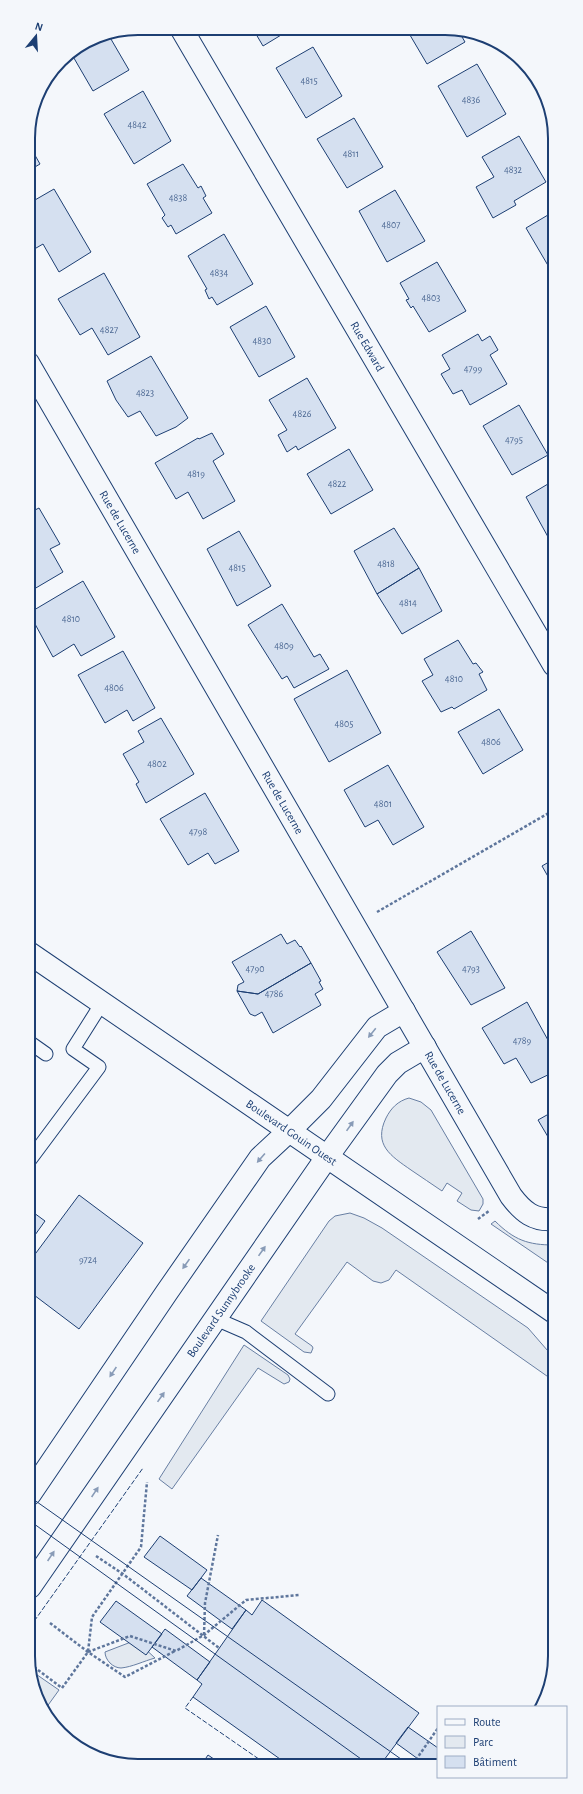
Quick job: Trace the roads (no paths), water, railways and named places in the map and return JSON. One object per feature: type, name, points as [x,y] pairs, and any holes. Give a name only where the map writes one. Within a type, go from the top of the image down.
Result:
[{"type":"street","name":"Rue Edward","points":[[185,35],[548,655]]},
{"type":"street","name":"Rue de Lucerne","points":[[35,375],[511,1196],[521,1209],[528,1215],[548,1220]]},
{"type":"street","name":"Boulevard Gouin Ouest","points":[[35,957],[548,1308]]},
{"type":"street","points":[[35,1487],[260,1158],[321,1099],[377,1027],[404,1011]]},
{"type":"street","name":"Boulevard Sunnybrooke","points":[[35,1580],[327,1157],[387,1074],[398,1063],[425,1047]]},
{"type":"lane","points":[[35,1154],[99,1067],[73,1049],[102,1003]]},
{"type":"lane","points":[[35,1046],[46,1054]]},
{"type":"lane","points":[[216,1319],[246,1332],[328,1394]]},
{"type":"tram line","points":[[35,1501],[401,1759]]},
{"type":"tram line","points":[[35,1525],[361,1759]]}]
